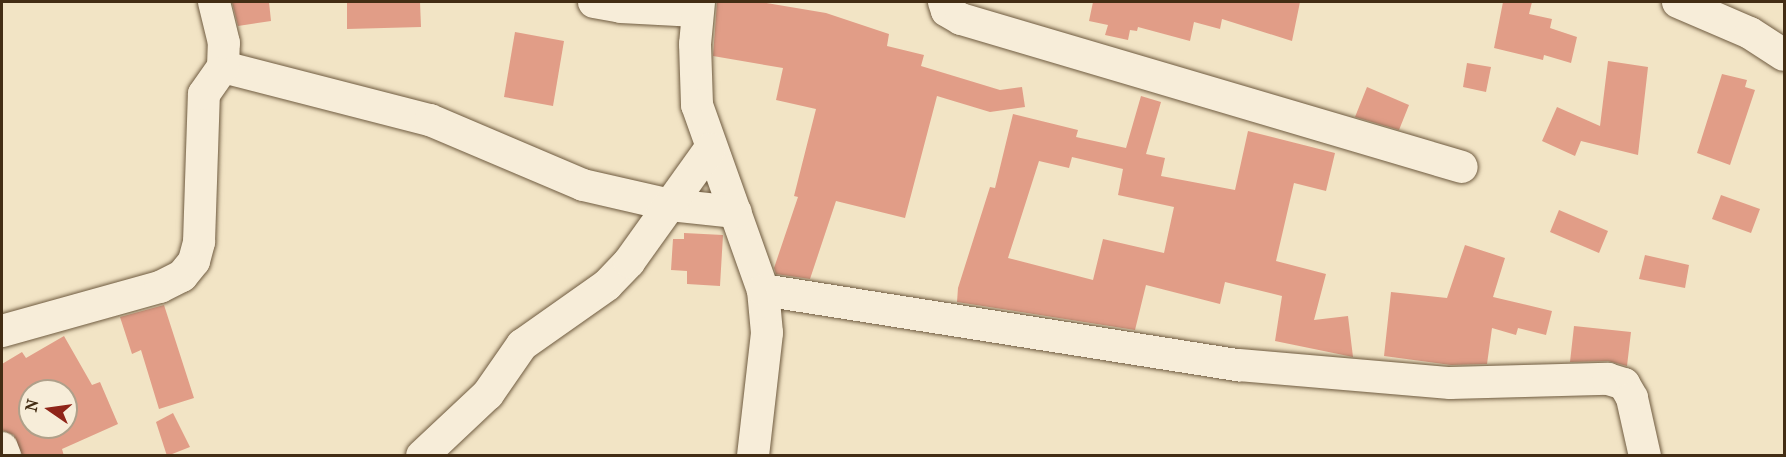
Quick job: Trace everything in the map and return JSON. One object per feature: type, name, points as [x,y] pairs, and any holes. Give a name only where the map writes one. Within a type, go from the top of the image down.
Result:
[{"type":"street","points":[[2,331],[160,287],[182,276],[194,261],[199,242],[204,94],[223,67],[224,43],[214,2]]},
{"type":"street","points":[[594,2],[621,7],[698,6],[697,105],[710,149],[736,212],[763,290],[767,333],[753,456]]},
{"type":"street","points":[[944,2],[947,11],[961,19],[1462,166]]},
{"type":"street","points":[[1678,2],[1750,33],[1785,55]]},
{"type":"street","points":[[223,67],[430,120],[482,140],[561,178],[670,205],[736,212]]},
{"type":"street","points":[[422,456],[488,394],[522,345],[607,285],[670,205],[710,149]]},
{"type":"street","points":[[763,290],[1239,365],[1450,383],[1608,379],[1624,384],[1632,398],[1645,456]]},
{"type":"street","points":[[2,448],[5,456]]},
{"type":"building","points":[[232,2],[269,2],[271,21],[238,26]]},
{"type":"building","points":[[347,2],[420,2],[421,27],[347,29]]},
{"type":"building","points":[[717,2],[760,2],[826,13],[889,34],[887,46],[924,55],[921,66],[1000,90],[1022,87],[1025,107],[990,112],[937,96],[905,218],[836,201],[810,279],[776,274],[774,268],[798,197],[794,196],[816,109],[776,100],[783,68],[713,56]]},
{"type":"building","points":[[1093,2],[1300,2],[1292,41],[1222,19],[1220,29],[1194,22],[1190,41],[1138,27],[1137,31],[1130,30],[1128,40],[1105,35],[1108,25],[1089,21]]},
{"type":"building","points":[[1503,2],[1532,2],[1529,14],[1552,19],[1550,28],[1577,37],[1571,63],[1544,55],[1543,60],[1494,48]]},
{"type":"building","points":[[515,32],[564,41],[553,106],[504,97]]},
{"type":"building","points":[[1608,61],[1648,67],[1638,155],[1581,141],[1575,156],[1542,141],[1557,107],[1600,126]]},
{"type":"building","points":[[1467,63],[1491,67],[1486,92],[1463,87]]},
{"type":"building","points":[[1722,74],[1747,80],[1745,87],[1755,90],[1730,165],[1697,153]]},
{"type":"building","points":[[1367,87],[1409,105],[1399,130],[1355,117]]},
{"type":"building","points":[[1141,96],[1161,102],[1146,154],[1165,158],[1161,176],[1235,190],[1248,131],[1335,153],[1326,191],[1294,183],[1276,261],[1326,274],[1314,320],[1348,316],[1353,357],[1275,341],[1282,296],[1225,282],[1220,304],[1146,285],[1135,330],[957,302],[958,288],[990,187],[995,188],[1013,114],[1078,130],[1076,137],[1126,148]],"holes":[[[1072,157],[1123,169],[1118,195],[1174,207],[1164,253],[1103,239],[1093,280],[1008,258],[1039,161],[1069,168]]]},
{"type":"building","points":[[1721,195],[1760,209],[1751,233],[1712,219]]},
{"type":"building","points":[[1559,210],[1608,231],[1599,253],[1550,232]]},
{"type":"building","points":[[684,233],[723,235],[720,286],[687,284],[687,271],[671,270],[673,239],[684,239]]},
{"type":"building","points":[[1465,245],[1505,258],[1493,297],[1552,311],[1546,335],[1518,328],[1516,335],[1492,328],[1487,364],[1451,365],[1384,356],[1391,292],[1447,298]]},
{"type":"building","points":[[1645,255],[1689,265],[1685,288],[1639,279]]},
{"type":"building","points":[[164,305],[194,398],[159,409],[141,350],[132,354],[120,317]]},
{"type":"building","points":[[1574,326],[1631,332],[1627,366],[1608,361],[1570,362]]},
{"type":"building","points":[[64,336],[92,385],[100,382],[118,424],[62,449],[64,456],[22,456],[14,435],[2,430],[2,364],[22,352],[26,358]]},
{"type":"building","points":[[173,413],[190,447],[167,456],[156,422]]}]
